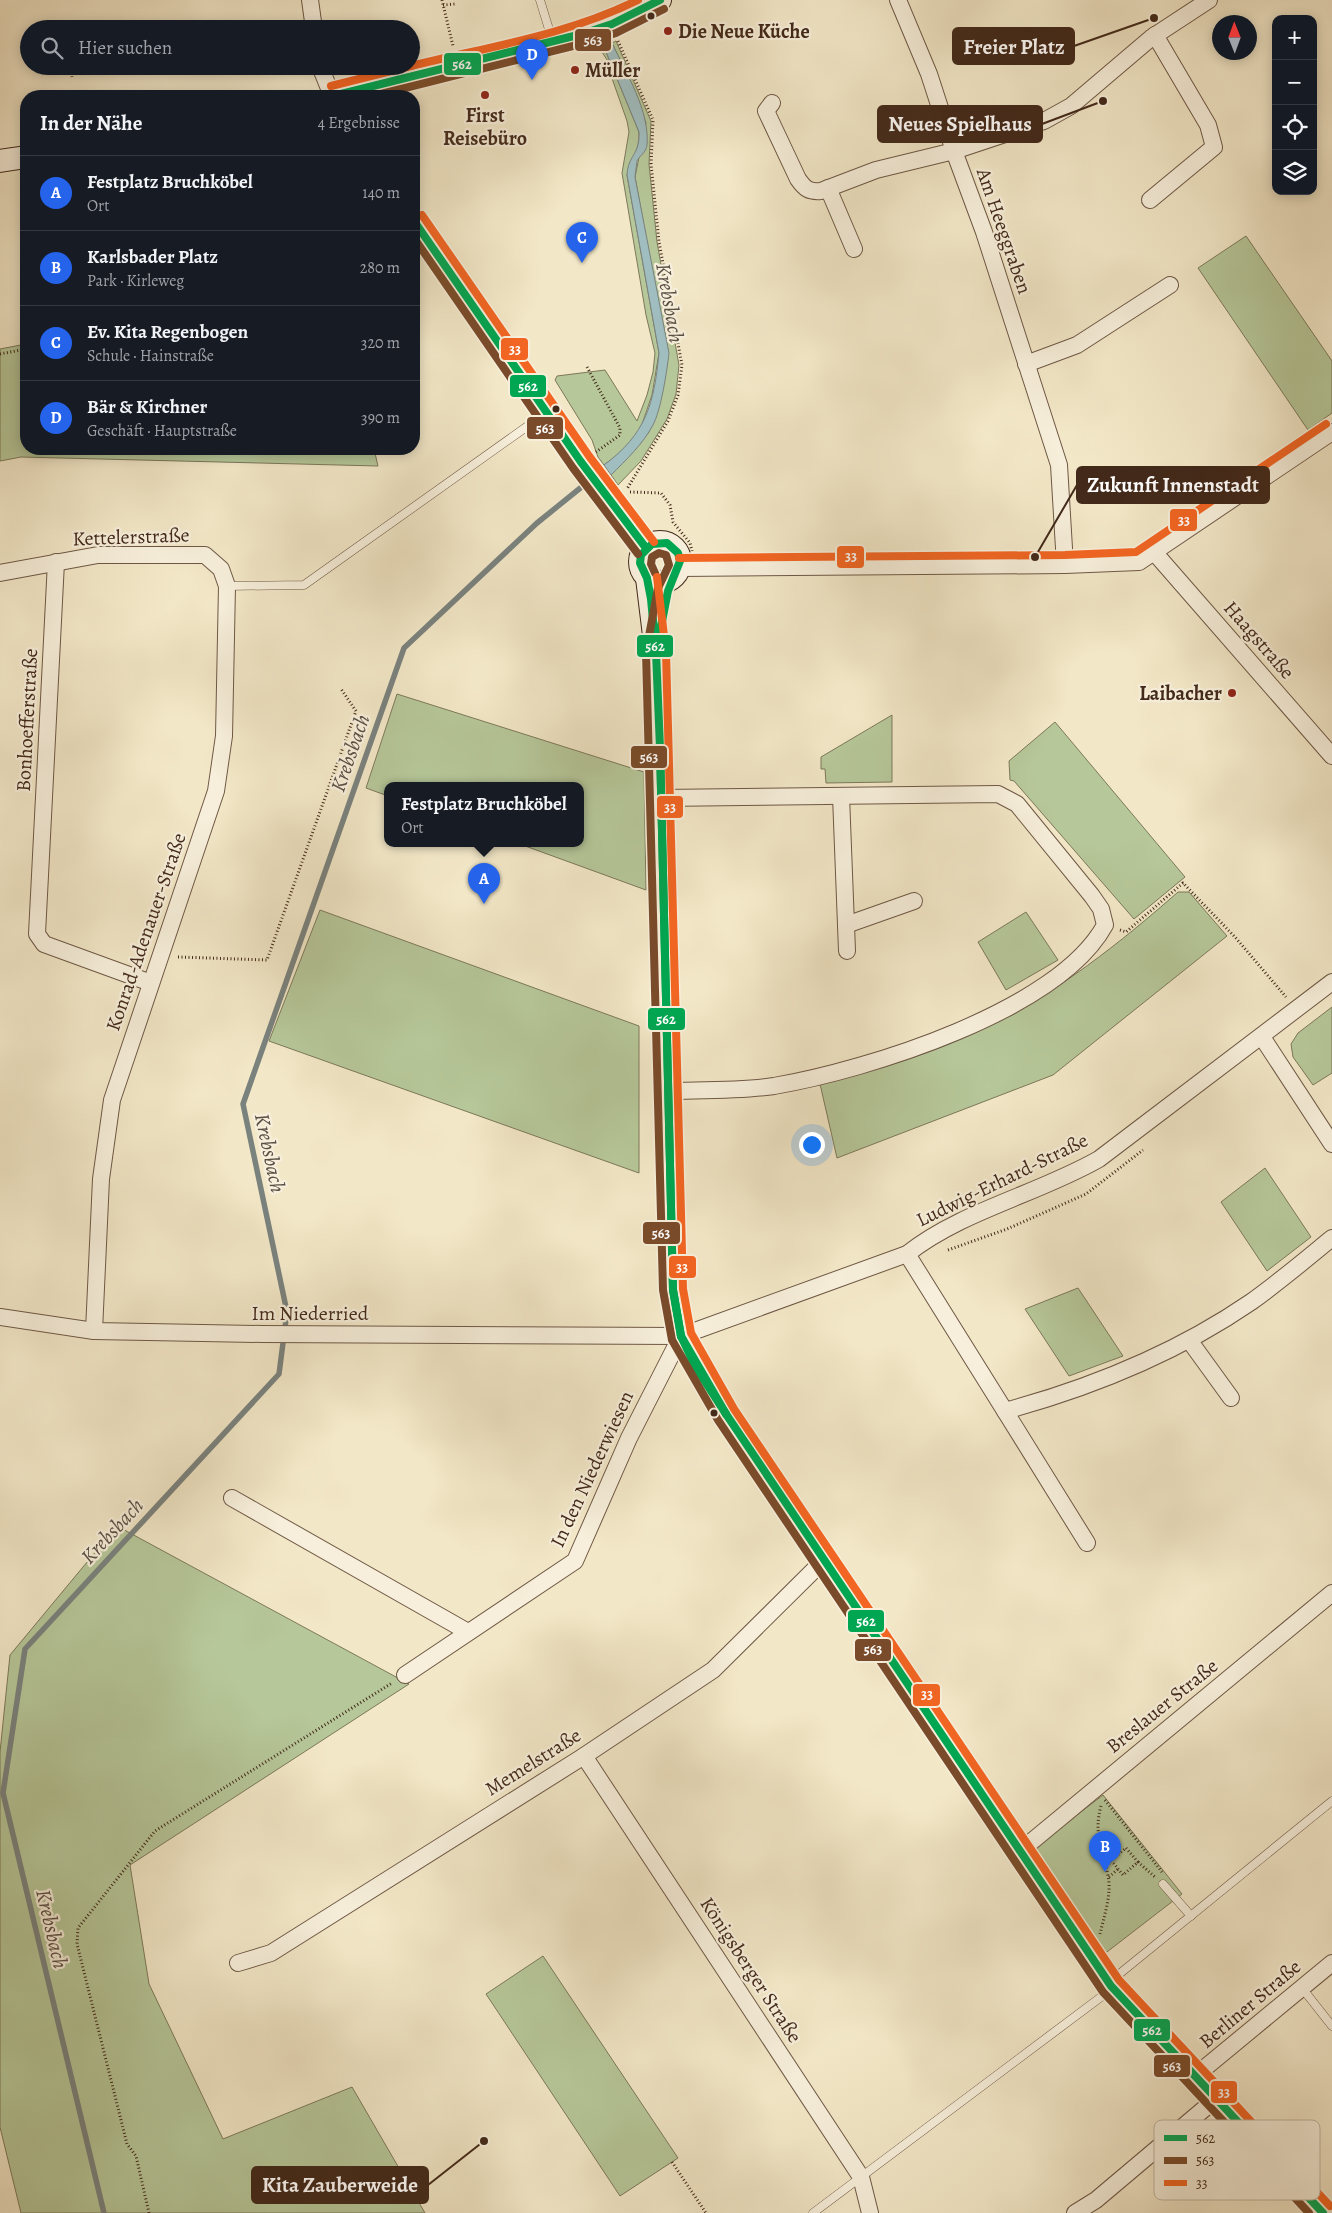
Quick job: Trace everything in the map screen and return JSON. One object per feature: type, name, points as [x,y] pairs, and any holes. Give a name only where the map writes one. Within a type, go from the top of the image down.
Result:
[{"type":"street","points":[[310,0],[313,20]]},
{"type":"street","points":[[420,74],[608,26],[660,0]]},
{"type":"street","name":"Am Heeggraben","points":[[898,0],[929,74],[954,151],[984,232],[1059,466],[1065,566]]},
{"type":"street","points":[[772,103],[766,111],[798,179],[805,189],[812,192],[876,170],[954,151],[1044,122],[1071,106],[1155,35],[1210,0]]},
{"type":"street","points":[[1150,200],[1214,147],[1208,125],[1155,35]]},
{"type":"street","points":[[324,75],[330,90]]},
{"type":"street","points":[[357,90],[416,75]]},
{"type":"street","points":[[0,161],[20,158]]},
{"type":"street","points":[[828,188],[854,249]]},
{"type":"street","points":[[420,230],[583,464],[615,494],[646,548]]},
{"type":"street","points":[[1026,364],[1077,345],[1170,285]]},
{"type":"street","points":[[648,578],[656,582],[664,582],[682,571],[1065,566],[1139,562],[1332,432]]},
{"type":"street","points":[[656,652],[682,571],[678,553],[667,543],[659,542],[646,548],[641,555],[640,564],[648,578],[656,652],[673,1290],[681,1336],[726,1414],[1087,1953],[1111,1986],[1237,2120]]},
{"type":"street","name":"Haagstraße","points":[[1154,552],[1332,756]]},
{"type":"street","name":"Kettelerstraße","points":[[0,573],[98,555],[205,555]]},
{"type":"street","name":"Konrad-Adenauer-Straße","points":[[94,1331],[100,1179],[112,1100],[216,792],[224,736],[227,586],[222,569],[205,555]]},
{"type":"street","name":"Bonhoefferstraße","points":[[56,562],[37,934],[44,944],[151,983]]},
{"type":"street","points":[[661,798],[998,794],[1017,804],[1092,896],[1101,909],[1105,925],[1096,942],[1065,970],[983,1019],[917,1048],[887,1059],[773,1086],[668,1091]]},
{"type":"street","points":[[841,796],[847,951]]},
{"type":"street","points":[[846,926],[914,901]]},
{"type":"street","name":"Ludwig-Erhard-Straße","points":[[681,1336],[907,1254],[929,1236],[1075,1172],[1099,1159],[1332,982]]},
{"type":"street","points":[[1262,1037],[1332,1144]]},
{"type":"street","points":[[1005,1411],[1068,1394],[1140,1366],[1189,1340],[1250,1302],[1332,1238]]},
{"type":"street","points":[[907,1254],[1087,1543]]},
{"type":"street","name":"Im Niederried","points":[[0,1317],[94,1331],[262,1334],[681,1336]]},
{"type":"street","name":"In den Niederwiesen","points":[[405,1675],[575,1561],[629,1438],[681,1336]]},
{"type":"street","points":[[1189,1340],[1231,1398]]},
{"type":"street","points":[[232,1498],[468,1632]]},
{"type":"street","name":"Memelstraße","points":[[238,1963],[271,1953],[584,1756],[713,1670],[824,1560]]},
{"type":"street","name":"Breslauer Straße","points":[[1019,1852],[1332,1593]]},
{"type":"street","name":"Königsberger Straße","points":[[584,1756],[861,2177],[870,2213]]},
{"type":"street","name":"Berliner Straße","points":[[1195,2076],[1332,1964]]},
{"type":"street","points":[[1191,2120],[1217,2098]]},
{"type":"street","points":[[1075,2213],[1096,2200],[1154,2151]]},
{"type":"street","points":[[1311,2200],[1323,2213]]},
{"type":"lane","points":[[540,0],[553,41]]},
{"type":"lane","points":[[227,586],[304,585],[547,412]]},
{"type":"lane","points":[[813,2213],[1105,1994],[1118,1975],[1332,1801]]},
{"type":"lane","points":[[1163,1884],[1191,1916]]},
{"type":"lane","points":[[1302,1988],[1332,2026]]},
{"type":"path","points":[[442,0],[459,64]]},
{"type":"path","points":[[443,5],[455,4]]},
{"type":"path","points":[[623,55],[653,120],[651,164],[659,242],[682,365],[678,395],[668,420],[632,481]]},
{"type":"path","points":[[0,354],[20,350]]},
{"type":"path","points":[[583,464],[620,434],[620,428],[587,367]]},
{"type":"path","points":[[615,494],[647,491],[661,493],[670,505],[674,522],[690,542],[682,571]]},
{"type":"path","points":[[160,956],[267,960],[356,711],[341,689]]},
{"type":"path","points":[[1105,925],[1126,932],[1183,884],[1235,937],[1297,1010]]},
{"type":"path","points":[[149,2213],[136,2156],[127,2144],[77,1944],[78,1928],[155,1831],[405,1675]]},
{"type":"path","points":[[1087,1953],[1099,1938],[1107,1905],[1109,1877],[1097,1840],[1098,1818],[1104,1798],[1165,1875]]},
{"type":"path","points":[[1138,1862],[1123,1875],[1111,1860],[1126,1848],[1138,1862],[1163,1884]]},
{"type":"path","points":[[1109,1877],[1118,1869]]},
{"type":"path","points":[[672,2162],[706,2213]]},
{"type":"green space","points":[[616,41],[651,121],[649,164],[657,242],[679,365],[676,394],[667,419],[641,461],[618,485],[611,475],[649,432],[661,396],[661,319],[635,177],[646,123],[612,43]]},
{"type":"green space","points":[[604,47],[639,132],[637,149],[627,175],[659,353],[652,395],[640,430],[624,450],[604,465],[598,457],[592,440],[555,380],[557,376],[605,370],[637,421],[647,395],[653,372],[655,353],[646,315],[622,173],[629,132],[608,67],[611,66],[600,49]]},
{"type":"green space","points":[[1246,236],[1332,361],[1332,413],[1308,430],[1198,268]]},
{"type":"green space","points":[[20,345],[20,455],[375,455],[378,466],[21,457],[0,461],[0,349]]},
{"type":"green space","points":[[397,694],[644,772],[646,890],[528,847],[584,847],[584,782],[384,782],[384,795],[366,788]]},
{"type":"green space","points":[[892,715],[892,782],[826,783],[825,769],[821,769],[821,757]]},
{"type":"green space","points":[[1055,722],[1185,877],[1134,919],[1014,781],[1010,780],[1009,761]]},
{"type":"green space","points":[[1178,892],[1189,892],[1227,936],[1053,1075],[837,1158],[820,1084],[885,1067],[927,1053],[969,1036],[1015,1013],[1064,982],[1111,948]]},
{"type":"green space","points":[[320,910],[639,1026],[639,1173],[269,1041]]},
{"type":"green space","points":[[1026,912],[1058,960],[1006,990],[978,942]]},
{"type":"green space","points":[[1332,1007],[1332,1073],[1313,1085],[1293,1057],[1291,1044],[1298,1033]]},
{"type":"green space","points":[[1265,1168],[1311,1237],[1267,1271],[1221,1202]]},
{"type":"green space","points":[[1078,1288],[1123,1356],[1069,1376],[1025,1309]]},
{"type":"green space","points":[[117,1526],[409,1684],[130,1865],[149,1984],[223,2139],[352,2087],[425,2213],[21,2213],[0,2127],[0,1752],[10,1655]]},
{"type":"green space","points":[[1103,1795],[1182,1894],[1103,1955],[1031,1850]]},
{"type":"green space","points":[[543,1956],[678,2158],[620,2196],[486,1994]]},
{"type":"water","points":[[612,43],[636,92],[645,119],[647,145],[637,161],[635,177],[669,353],[661,400],[653,425],[639,445],[611,475],[604,465],[630,442],[639,429],[654,388],[659,353],[627,175],[629,163],[638,146],[639,132],[604,47]]},
{"type":"waterway","name":"Krebsbach","points":[[104,2213],[3,1793],[25,1649],[279,1374],[287,1312],[243,1104],[404,648],[537,523],[589,481]]},
{"type":"transit line","name":"33","points":[[420,64],[555,31],[611,12],[638,0]]},
{"type":"transit line","name":"562","points":[[420,74],[582,34],[612,24],[660,0]]},
{"type":"transit line","name":"563","points":[[397,90],[585,43],[616,33],[664,9]]},
{"type":"transit line","name":"33","points":[[331,86],[375,75]]},
{"type":"transit line","name":"562","points":[[357,90],[417,75]]},
{"type":"transit line","name":"33","points":[[422,215],[589,456],[654,542]]},
{"type":"transit line","name":"562","points":[[420,230],[581,462],[646,548]]},
{"type":"transit line","name":"563","points":[[420,247],[573,468],[638,554]]},
{"type":"transit line","name":"33","points":[[679,558],[1065,555],[1136,552],[1326,424]]},
{"type":"transit line","name":"562","points":[[667,543],[678,553],[680,561],[668,591],[656,652],[651,599],[647,578],[640,563],[641,555],[652,544],[667,543]]},
{"type":"transit line","name":"563","points":[[655,573],[651,564],[652,557],[659,553],[666,555],[669,565],[658,588],[646,652],[663,1290],[672,1340],[718,1420],[1103,1992],[1222,2120]]},
{"type":"transit line","name":"33","points":[[657,577],[666,652],[683,1289],[691,1333],[734,1409],[1119,1980],[1250,2120]]},
{"type":"transit line","name":"562","points":[[656,652],[660,748]]},
{"type":"transit line","name":"562","points":[[660,748],[673,1290]]},
{"type":"transit line","name":"562","points":[[660,748],[673,1290]]},
{"type":"transit line","name":"562","points":[[673,1290],[681,1336]]},
{"type":"transit line","name":"562","points":[[673,1290],[681,1336]]},
{"type":"transit line","name":"562","points":[[681,1336],[726,1414]]},
{"type":"transit line","name":"562","points":[[681,1336],[695,1366],[726,1414]]},
{"type":"transit line","name":"562","points":[[726,1414],[1111,1986],[1236,2120]]},
{"type":"transit line","name":"33","points":[[1320,2195],[1330,2206]]},
{"type":"transit line","name":"563","points":[[1297,2200],[1309,2213]]},
{"type":"transit line","name":"562","points":[[1311,2200],[1323,2213]]},
{"type":"place","name":"Freier Platz","points":[[1154,18]]},
{"type":"place","name":"Die Neue Küche","points":[[668,31]]},
{"type":"place","name":"Müller","points":[[575,70]]},
{"type":"place","name":"Bär & Kirchner","points":[[532,80]]},
{"type":"place","name":"First Reisebüro","points":[[485,95]]},
{"type":"place","name":"Neues Spielhaus","points":[[1103,101]]},
{"type":"place","name":"Ev. Kita Regenbogen","points":[[582,263]]},
{"type":"place","name":"Zukunft Innenstadt","points":[[1035,557]]},
{"type":"place","name":"Laibacher","points":[[1232,693]]},
{"type":"place","name":"Festplatz Bruchköbel","points":[[484,904]]},
{"type":"place","name":"Karlsbader Platz","points":[[1105,1872]]},
{"type":"place","name":"Kita Zauberweide","points":[[484,2141]]}]
